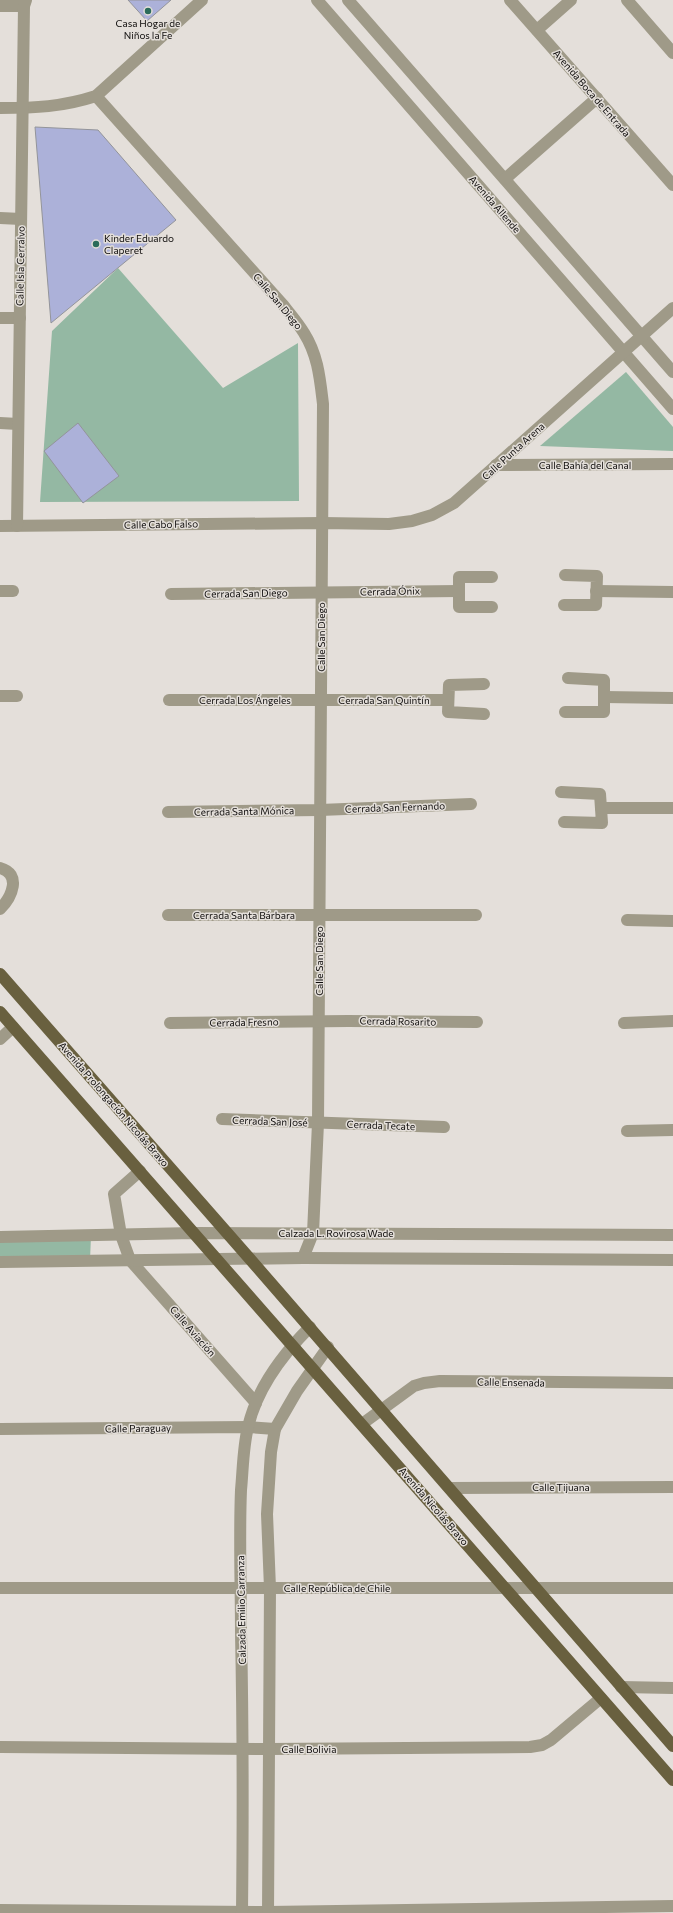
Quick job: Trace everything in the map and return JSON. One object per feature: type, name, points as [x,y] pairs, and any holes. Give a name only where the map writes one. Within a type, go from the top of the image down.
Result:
[{"type":"main road","name":"Avenida Prolongación Nicolás Bravo","points":[[0,974],[229,1234]]},
{"type":"main road","points":[[0,1012],[194,1233]]},
{"type":"main road","name":"Avenida Nicolás Bravo","points":[[194,1233],[673,1780]]},
{"type":"main road","points":[[229,1234],[673,1746]]},
{"type":"street","points":[[0,108],[62,106],[96,96],[202,0]]},
{"type":"street","name":"Avenida Allende","points":[[317,0],[673,408]]},
{"type":"street","points":[[348,0],[673,372]]},
{"type":"street","name":"Avenida Boca de Entrada","points":[[510,0],[673,185]]},
{"type":"street","points":[[537,30],[572,0]]},
{"type":"street","points":[[627,0],[673,53]]},
{"type":"street","name":"Calle Isla Cerralvo","points":[[0,6],[25,3],[22,108],[17,526]]},
{"type":"street","name":"Calle San Diego","points":[[96,96],[284,306],[305,333],[313,350],[320,379],[323,404],[318,1123],[313,1233],[303,1258]]},
{"type":"street","points":[[505,180],[597,98]]},
{"type":"street","points":[[0,218],[21,219]]},
{"type":"street","name":"Calle Punta Arena","points":[[322,523],[389,524],[412,521],[432,515],[454,503],[673,308]]},
{"type":"street","points":[[0,318],[20,318]]},
{"type":"street","points":[[0,423],[18,424]]},
{"type":"street","name":"Calle Bahía del Canal","points":[[496,465],[673,464]]},
{"type":"street","name":"Calle Cabo Falso","points":[[0,526],[322,523]]},
{"type":"street","points":[[564,605],[596,605],[597,576],[565,575]]},
{"type":"street","points":[[492,577],[459,577],[459,607],[492,608]]},
{"type":"street","points":[[0,592],[13,591]]},
{"type":"street","name":"Cerrada Ónix","points":[[321,592],[459,591]]},
{"type":"street","points":[[596,591],[673,592]]},
{"type":"street","name":"Cerrada San Diego","points":[[171,594],[321,592]]},
{"type":"street","points":[[566,712],[604,712],[604,680],[568,678]]},
{"type":"street","points":[[484,684],[449,685],[448,700],[448,712],[484,714]]},
{"type":"street","points":[[0,696],[17,696]]},
{"type":"street","points":[[604,697],[673,698]]},
{"type":"street","name":"Cerrada Los Ángeles","points":[[169,700],[320,700]]},
{"type":"street","name":"Cerrada San Quintín","points":[[320,700],[448,700]]},
{"type":"street","points":[[561,792],[600,794],[602,823],[564,822]]},
{"type":"street","name":"Cerrada San Fernando","points":[[320,810],[471,804]]},
{"type":"street","points":[[601,808],[673,808]]},
{"type":"street","name":"Cerrada Santa Mónica","points":[[168,812],[320,810]]},
{"type":"street","points":[[0,868],[5,869],[11,875],[14,884],[12,893],[0,908]]},
{"type":"street","name":"Cerrada Santa Bárbara","points":[[168,915],[476,915]]},
{"type":"street","points":[[628,920],[673,921]]},
{"type":"street","name":"Cerrada Rosarito","points":[[319,1021],[477,1022]]},
{"type":"street","name":"Cerrada Fresno","points":[[170,1024],[319,1021]]},
{"type":"street","points":[[624,1022],[673,1021]]},
{"type":"street","points":[[0,1039],[13,1027]]},
{"type":"street","name":"Cerrada San José","points":[[222,1119],[318,1123]]},
{"type":"street","name":"Cerrada Tecate","points":[[318,1123],[444,1127]]},
{"type":"street","points":[[627,1131],[673,1130]]},
{"type":"street","points":[[130,1260],[121,1235],[114,1194],[140,1172]]},
{"type":"street","name":"Calzada L. Rovirosa Wade","points":[[0,1237],[194,1233],[673,1235]]},
{"type":"street","points":[[0,1262],[216,1258],[673,1260]]},
{"type":"street","name":"Calle Aviación","points":[[130,1260],[256,1403]]},
{"type":"street","name":"Calzada Emilio Carranza","points":[[242,1912],[244,1749],[240,1511],[243,1464],[248,1427],[256,1403],[273,1370],[292,1345],[310,1327]]},
{"type":"street","points":[[268,1912],[270,1588],[267,1514],[270,1457],[275,1429],[312,1368],[328,1347]]},
{"type":"street","name":"Calle Ensenada","points":[[362,1424],[414,1386],[424,1382],[673,1383]]},
{"type":"street","name":"Calle Paraguay","points":[[0,1429],[248,1427],[275,1429]]},
{"type":"street","name":"Calle Tijuana","points":[[450,1488],[673,1487]]},
{"type":"street","name":"Calle República de Chile","points":[[0,1588],[673,1588]]},
{"type":"street","points":[[621,1687],[673,1688]]},
{"type":"street","name":"Calle Bolivia","points":[[0,1746],[244,1749],[530,1747],[542,1745],[551,1740],[601,1698]]},
{"type":"street","points":[[0,1910],[268,1912],[673,1906]]},
{"type":"green space","points":[[118,268],[223,388],[298,343],[299,501],[40,502],[52,331]]},
{"type":"green space","points":[[626,372],[673,427],[673,451],[540,446]]},
{"type":"green space","points":[[91,1236],[90,1260],[0,1261],[0,1238]]},
{"type":"building","name":"Casa Hogar de Niños la Fe","points":[[128,0],[171,0],[147,21]]},
{"type":"building","name":"Kinder Eduardo Claperet","points":[[35,127],[98,130],[176,220],[51,323]]},
{"type":"building","points":[[78,423],[119,476],[83,503],[44,451]]},
{"type":"place","name":"Casa Hogar de Niños la Fe","points":[[148,11]]},
{"type":"place","name":"Kinder Eduardo Claperet","points":[[96,244]]}]
